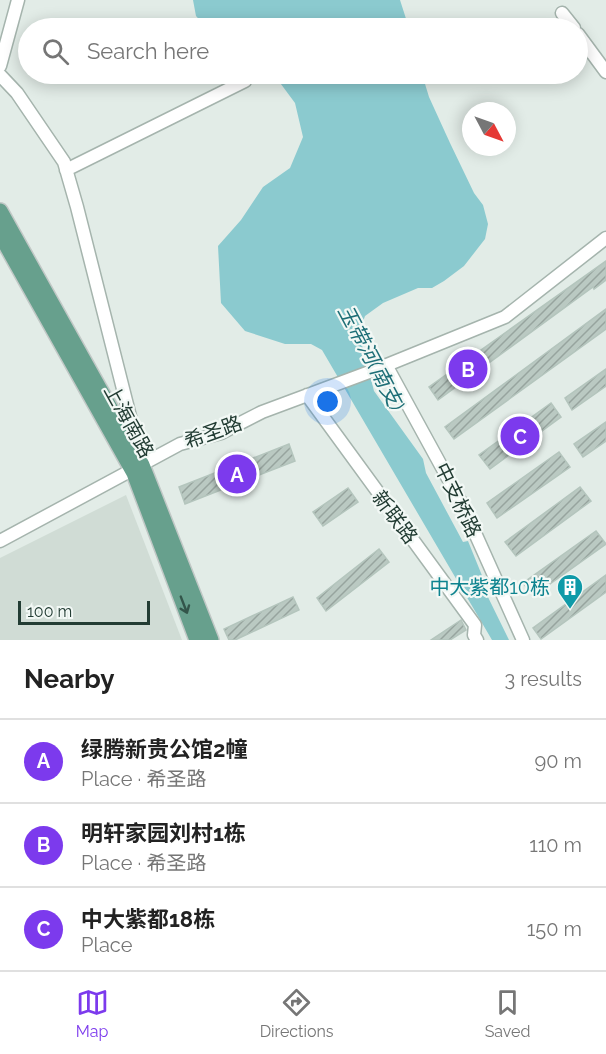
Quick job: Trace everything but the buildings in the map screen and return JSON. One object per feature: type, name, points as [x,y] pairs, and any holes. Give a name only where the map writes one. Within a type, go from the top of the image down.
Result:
[{"type":"main road","name":"上海南路","points":[[0,212],[137,467],[211,640]]},
{"type":"main road","name":"上海南路","points":[[0,234],[137,467],[197,640]]},
{"type":"street","points":[[0,66],[18,0]]},
{"type":"street","points":[[562,13],[566,18]]},
{"type":"street","points":[[588,48],[606,72]]},
{"type":"street","name":"上海南路","points":[[0,75],[17,93],[64,162],[78,207],[137,467]]},
{"type":"street","points":[[66,170],[239,84]]},
{"type":"street","points":[[387,364],[505,317],[606,238]]},
{"type":"street","name":"希圣路","points":[[0,541],[180,444],[221,433],[262,412],[387,364]]},
{"type":"street","name":"中支桥路","points":[[387,364],[462,504],[522,640]]},
{"type":"street","name":"新联路","points":[[307,395],[475,625],[474,635],[477,640]]},
{"type":"shaded area","points":[[126,495],[182,640],[0,640],[0,558]]},
{"type":"water","points":[[193,0],[400,0],[406,18],[198,18]]},
{"type":"water","points":[[281,84],[425,84],[450,143],[474,193],[483,205],[488,224],[485,239],[464,266],[432,288],[418,288],[383,303],[365,316],[359,333],[374,391],[423,459],[426,473],[463,542],[468,541],[483,578],[484,589],[509,640],[492,640],[322,350],[311,344],[285,344],[245,331],[221,303],[218,246],[241,220],[263,187],[290,168],[303,137],[295,103]]},
{"type":"place","name":"明轩家园刘村1栋","points":[[468,369]]},
{"type":"place","name":"中大紫都18栋","points":[[520,436]]},
{"type":"place","name":"绿腾新贵公馆2幢","points":[[237,474]]},
{"type":"place","name":"中大紫都10栋","points":[[570,610]]},
{"type":"water label","name":"玉带河(南支)","points":[[371,358]]}]
